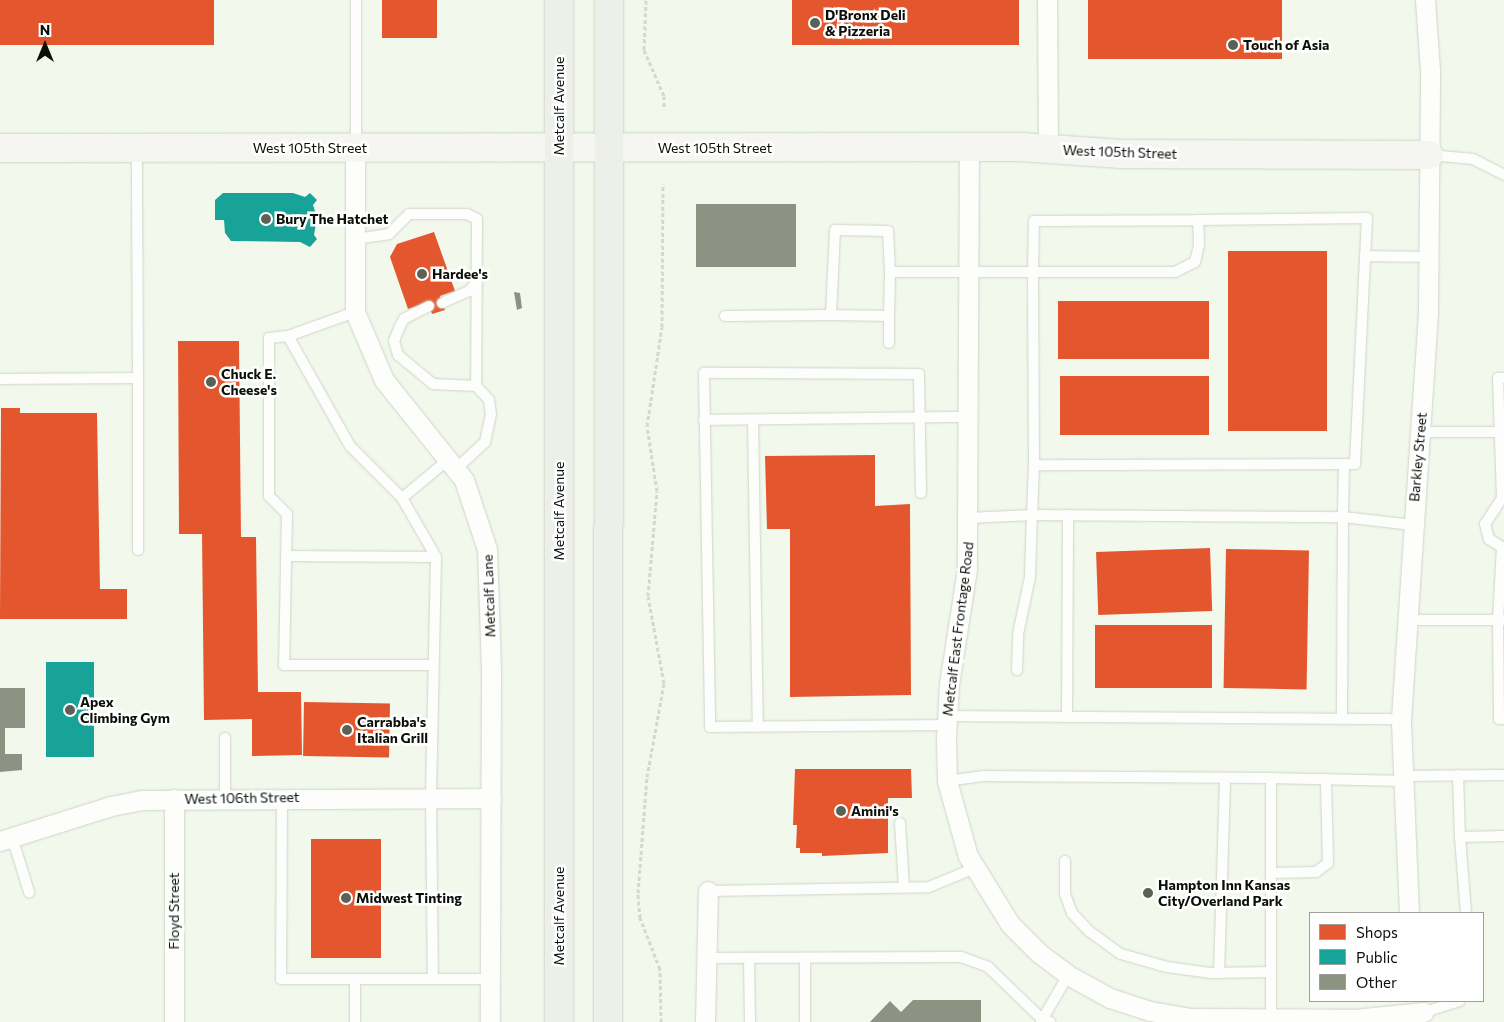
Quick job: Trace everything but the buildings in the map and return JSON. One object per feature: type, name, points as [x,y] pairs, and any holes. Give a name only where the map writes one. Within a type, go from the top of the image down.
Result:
[{"type":"main road","name":"Metcalf Avenue","points":[[559,1022],[560,0]]},
{"type":"main road","points":[[608,1022],[609,0]]},
{"type":"street","points":[[1047,0],[1048,149]]},
{"type":"street","name":"Barkley Street","points":[[1408,912],[1401,718],[1406,620],[1421,432],[1429,257],[1426,0]]},
{"type":"street","name":"West 105th Street","points":[[0,148],[969,147],[1048,149],[1122,154],[1429,155]]},
{"type":"street","name":"Metcalf East Frontage Road","points":[[969,147],[968,569],[949,684],[947,781],[956,820],[975,868],[1010,924],[1039,953],[1068,975],[1110,998],[1150,1011],[1188,1018],[1271,1021],[1355,1019],[1425,1012]]},
{"type":"street","name":"Metcalf Lane","points":[[356,148],[355,312],[384,380],[452,464],[476,510],[487,549],[491,798],[490,1022]]},
{"type":"street","name":"West 106th Street","points":[[6,839],[127,802],[225,798],[491,798]]},
{"type":"street","name":"Floyd Street","points":[[174,799],[174,1022]]},
{"type":"street","points":[[705,1022],[708,891]]},
{"type":"lane","points":[[356,0],[356,148]]},
{"type":"lane","points":[[138,148],[138,550]]},
{"type":"lane","points":[[1429,155],[1473,159],[1504,175]]},
{"type":"lane","points":[[355,239],[390,234],[409,214],[467,214],[477,219],[476,386],[488,400],[489,431],[484,442],[402,498]]},
{"type":"lane","points":[[1017,670],[1018,634],[1030,577],[1034,465],[1034,221],[1367,218],[1355,464],[1034,465]]},
{"type":"lane","points":[[890,272],[1175,272],[1195,262],[1199,244],[1198,220]]},
{"type":"lane","points":[[831,315],[835,230],[888,231],[890,272],[889,343]]},
{"type":"lane","points":[[1365,256],[1429,257]]},
{"type":"lane","points":[[442,303],[469,291],[477,282]]},
{"type":"lane","points":[[429,306],[404,319],[394,341],[398,355],[434,384],[476,386]]},
{"type":"lane","points":[[355,312],[288,336],[269,338],[269,496],[287,514],[284,664],[432,664]]},
{"type":"lane","points":[[725,316],[889,316]]},
{"type":"lane","points":[[288,336],[350,446],[402,498],[436,558],[432,664],[431,797],[433,979]]},
{"type":"lane","points":[[921,493],[918,374],[704,373],[710,727],[1067,716],[1401,718]]},
{"type":"lane","points":[[0,379],[138,378]]},
{"type":"lane","points":[[1504,378],[1498,378],[1502,432],[1502,498],[1485,524],[1489,539],[1502,547],[1499,718],[1504,719]]},
{"type":"lane","points":[[704,420],[967,417]]},
{"type":"lane","points":[[753,420],[758,727]]},
{"type":"lane","points":[[1421,432],[1502,432]]},
{"type":"lane","points":[[1342,718],[1344,464]]},
{"type":"lane","points":[[968,518],[1032,515],[1343,517],[1413,525]]},
{"type":"lane","points":[[1067,716],[1068,515]]},
{"type":"lane","points":[[286,556],[436,558]]},
{"type":"lane","points":[[1406,620],[1501,620]]},
{"type":"lane","points":[[225,738],[225,798]]},
{"type":"lane","points":[[947,781],[984,776],[1326,779],[1504,775]]},
{"type":"lane","points":[[1458,776],[1460,837],[1466,912]]},
{"type":"lane","points":[[1271,778],[1271,1021]]},
{"type":"lane","points":[[1219,973],[1225,779]]},
{"type":"lane","points":[[1271,873],[1316,872],[1328,863],[1326,779]]},
{"type":"lane","points":[[282,798],[282,979],[490,979]]},
{"type":"lane","points":[[900,823],[904,887]]},
{"type":"lane","points":[[1460,837],[1504,836]]},
{"type":"lane","points":[[6,839],[29,892]]},
{"type":"lane","points":[[1065,861],[1065,894],[1072,913],[1088,931],[1121,954],[1167,967],[1219,973],[1271,972]]},
{"type":"lane","points":[[708,891],[929,887],[975,868]]},
{"type":"lane","points":[[706,958],[961,957],[988,967],[1044,1021],[1068,975]]},
{"type":"lane","points":[[749,958],[750,1022]]},
{"type":"lane","points":[[805,958],[805,1022]]},
{"type":"lane","points":[[354,979],[355,1022]]},
{"type":"lane","points":[[1425,1012],[1456,1002]]},
{"type":"path","points":[[646,0],[644,50],[664,96],[664,109]]},
{"type":"path","points":[[661,1022],[660,969],[640,918],[638,893],[647,777],[664,682],[648,596],[657,491],[647,426],[662,328],[663,184]]},
{"type":"place","name":"D'Bronx Deli & Pizzeria","points":[[815,23]]},
{"type":"place","name":"Touch of Asia","points":[[1233,45]]},
{"type":"place","name":"Bury The Hatchet","points":[[266,219]]},
{"type":"place","name":"Hardee's","points":[[422,274]]},
{"type":"place","name":"Chuck E. Cheese's","points":[[211,382]]},
{"type":"place","name":"Apex Climbing Gym","points":[[70,710]]},
{"type":"place","name":"Carrabba's Italian Grill","points":[[347,730]]},
{"type":"place","name":"Amini's","points":[[841,811]]},
{"type":"place","name":"Hampton Inn Kansas City/Overland Park","points":[[1148,893]]},
{"type":"place","name":"Midwest Tinting","points":[[346,898]]}]
